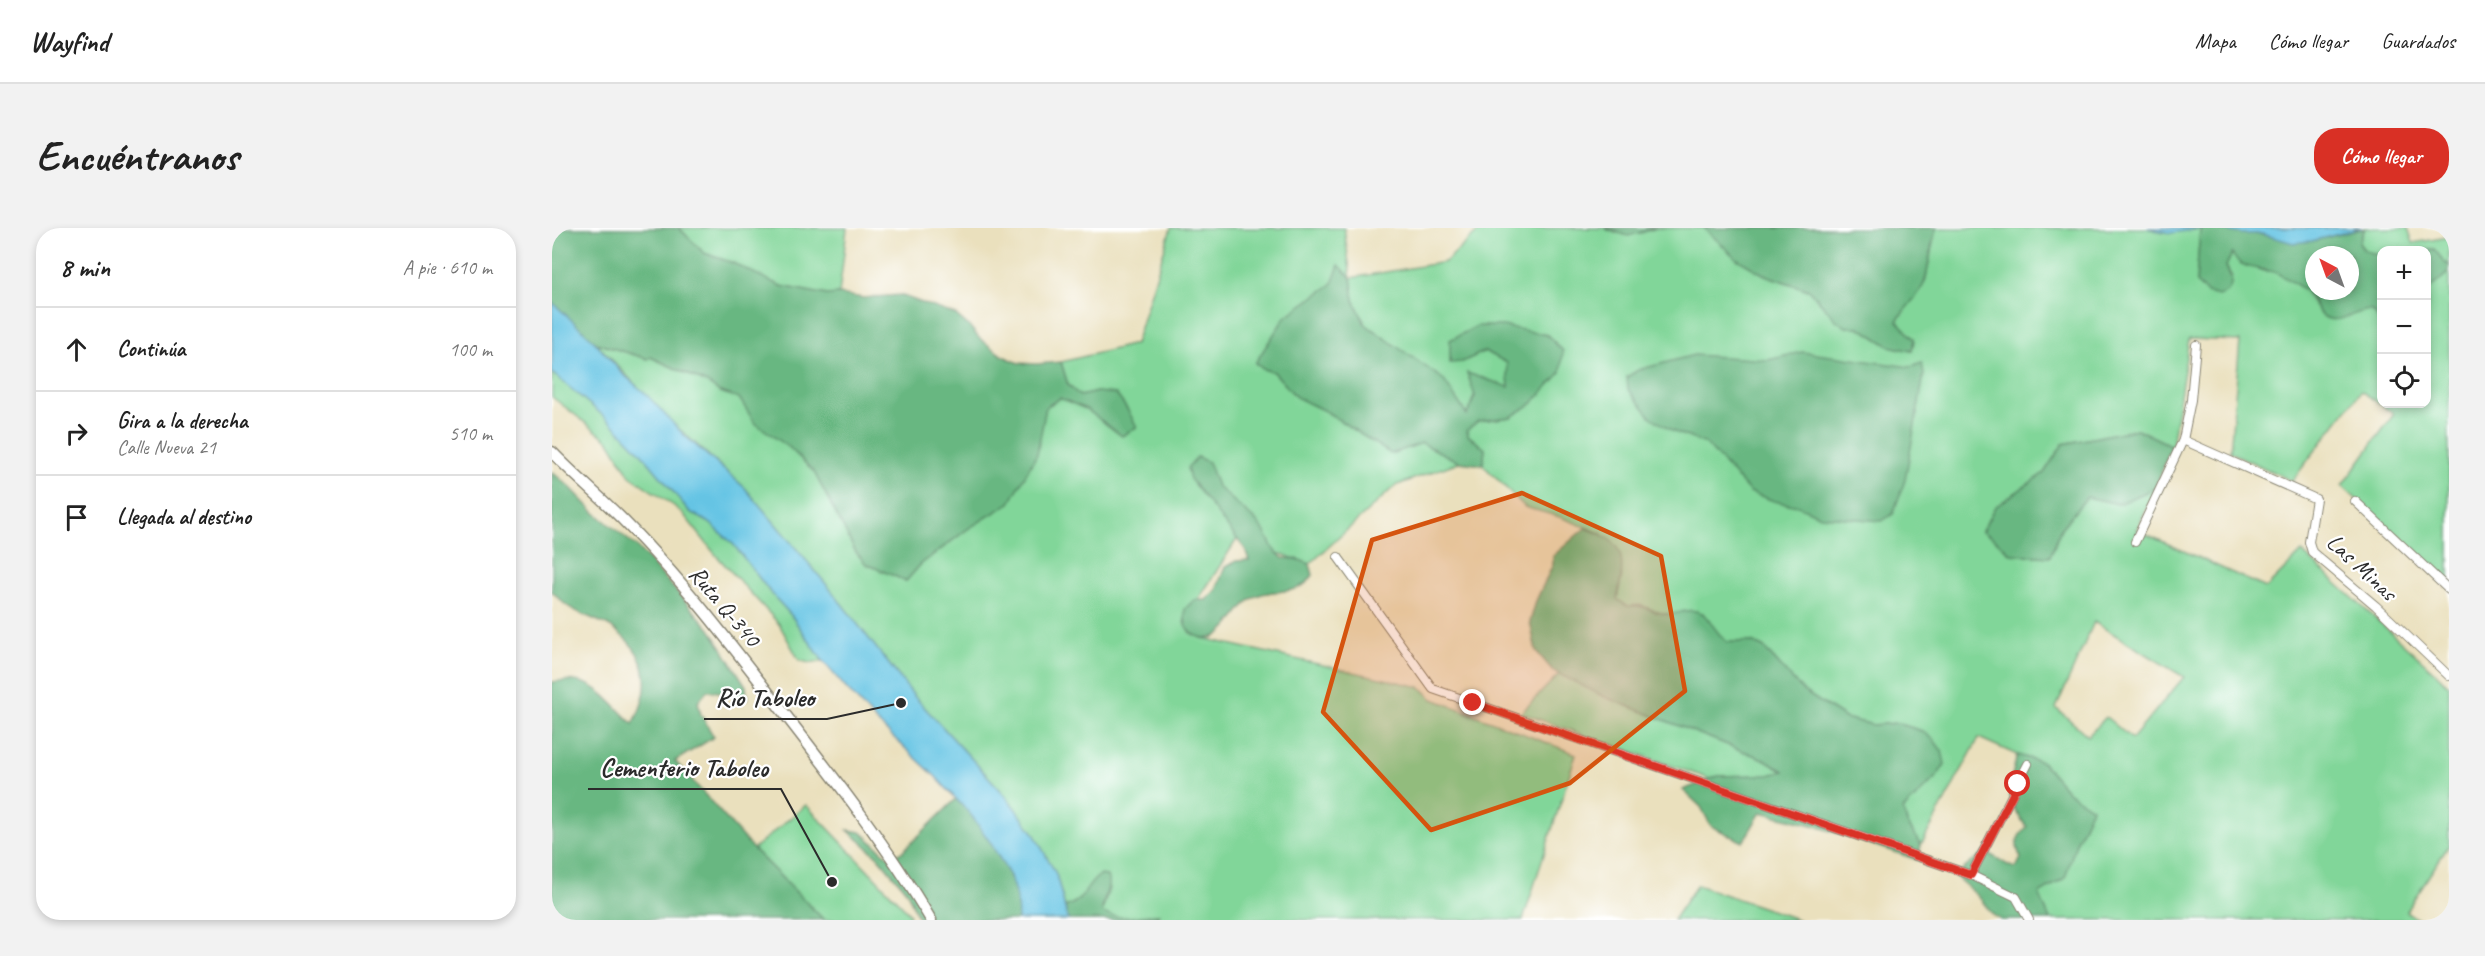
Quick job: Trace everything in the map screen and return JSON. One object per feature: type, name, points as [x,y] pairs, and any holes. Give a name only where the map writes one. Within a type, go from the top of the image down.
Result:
[{"type":"street","points":[[2135,542],[2183,440],[2191,400],[2196,345]]},
{"type":"street","name":"Las Minas","points":[[2183,440],[2316,499],[2309,542],[2312,552],[2376,606],[2449,675]]},
{"type":"street","name":"Ruta Q-340","points":[[552,452],[585,486],[627,523],[731,644],[866,819],[906,877],[931,920]]},
{"type":"street","points":[[2355,501],[2449,590]]},
{"type":"street","points":[[1338,557],[1433,689],[1971,875],[2016,897],[2029,920]]},
{"type":"street","points":[[1971,875],[2028,764]]},
{"type":"highlighted area","points":[[1522,493],[1661,556],[1685,691],[1570,783],[1431,830],[1323,712],[1372,540]]},
{"type":"green space","points":[[552,228],[679,228],[704,253],[733,263],[781,286],[827,295],[839,294],[863,298],[900,295],[956,315],[979,338],[1003,356],[1019,363],[1061,362],[1068,385],[1080,396],[1097,392],[1116,394],[1137,427],[1122,436],[1086,409],[1060,398],[1046,407],[1037,454],[1010,503],[969,528],[921,564],[906,581],[866,564],[856,552],[814,472],[790,448],[755,423],[739,398],[720,392],[707,383],[651,357],[648,359],[596,343],[552,302]]},
{"type":"green space","points":[[679,228],[847,228],[839,294],[827,295],[781,286],[764,279],[733,263],[704,253]]},
{"type":"green space","points":[[1171,228],[1344,228],[1351,278],[1312,299],[1291,318],[1262,353],[1263,369],[1274,372],[1296,397],[1327,412],[1391,454],[1422,443],[1459,462],[1395,486],[1310,564],[1237,539],[1184,622],[1190,633],[1202,638],[1420,687],[1433,699],[1576,754],[1523,920],[1156,920],[1159,914],[1112,919],[1102,912],[1109,888],[1100,876],[1090,884],[1078,900],[1065,907],[1056,874],[1033,832],[1004,794],[914,696],[826,584],[745,488],[668,419],[596,343],[648,359],[650,357],[707,383],[720,392],[739,397],[756,423],[790,448],[814,472],[856,552],[866,564],[906,581],[921,564],[969,528],[1010,502],[1037,454],[1045,407],[1060,398],[1086,409],[1122,436],[1097,392],[1080,396],[1068,385],[1061,362],[1135,344]]},
{"type":"green space","points":[[1482,228],[1604,228],[1615,233],[1641,233],[1656,228],[1704,228],[1737,259],[1765,275],[1809,290],[1846,327],[1859,327],[1889,346],[1912,351],[1914,339],[1897,321],[1925,282],[1936,228],[2146,228],[2163,232],[2200,229],[2196,283],[2207,293],[2232,277],[2226,266],[2232,254],[2240,263],[2264,271],[2274,271],[2304,289],[2305,300],[2311,300],[2328,318],[2335,319],[2370,310],[2377,317],[2377,402],[2361,391],[2292,481],[2230,452],[2240,341],[2189,339],[2172,446],[2137,429],[2063,444],[2044,473],[1995,507],[1982,531],[1995,539],[2011,554],[2050,557],[2061,528],[2087,497],[2119,504],[2155,488],[2137,530],[2266,588],[2302,552],[2449,685],[2449,845],[2406,911],[2419,920],[2050,920],[2039,894],[2076,843],[2092,808],[2068,792],[2042,762],[2017,755],[1979,738],[1921,845],[1907,823],[1903,810],[1938,775],[1922,731],[1897,723],[1873,725],[1845,718],[1803,691],[1763,647],[1751,642],[1727,642],[1717,634],[1703,613],[1664,614],[1640,605],[1627,606],[1617,599],[1622,575],[1601,533],[1560,517],[1525,507],[1483,465],[1485,449],[1468,435],[1467,430],[1478,421],[1511,417],[1561,372],[1562,350],[1547,335],[1528,331],[1485,351],[1508,363],[1509,388],[1481,377],[1467,415],[1455,399],[1365,324],[1354,300],[1351,278],[1445,262]],"holes":[[[2094,622],[2184,677],[2132,739],[2106,717],[2088,736],[2056,708]]]},
{"type":"green space","points":[[1604,228],[1656,228],[1628,236]]},
{"type":"green space","points":[[1704,228],[1936,228],[1923,287],[1897,321],[1914,339],[1912,351],[1889,346],[1859,327],[1846,327],[1836,320],[1809,290],[1765,275],[1737,259]]},
{"type":"green space","points":[[2210,228],[2312,241],[2365,228],[2359,243],[2368,252],[2377,253],[2377,317],[2370,310],[2339,319],[2329,319],[2319,312],[2312,300],[2359,300],[2359,246],[2305,246],[2305,290],[2276,273],[2242,264],[2232,254],[2226,266],[2231,283],[2225,293],[2219,296],[2207,293],[2196,283],[2200,229]]},
{"type":"green space","points":[[2365,228],[2408,228],[2413,243],[2449,237],[2449,265],[2434,249],[2431,249],[2431,246],[2377,246],[2377,253],[2366,252],[2359,243]]},
{"type":"green space","points":[[2431,249],[2434,249],[2449,265],[2449,272],[2431,288]]},
{"type":"green space","points":[[1339,265],[1351,278],[1354,300],[1365,324],[1443,379],[1467,415],[1475,396],[1467,373],[1509,387],[1507,363],[1485,351],[1462,362],[1450,363],[1450,340],[1477,326],[1503,326],[1547,335],[1563,351],[1561,372],[1533,403],[1511,417],[1478,421],[1467,430],[1468,435],[1485,449],[1483,465],[1459,462],[1422,443],[1391,454],[1327,412],[1296,397],[1274,372],[1263,369],[1255,363],[1285,317],[1332,284]]},
{"type":"green space","points":[[2449,272],[2449,584],[2342,486],[2394,414],[2385,408],[2431,408],[2431,288]]},
{"type":"green space","points":[[1802,352],[1910,367],[1922,363],[1924,375],[1905,480],[1893,514],[1882,521],[1821,516],[1798,506],[1774,501],[1750,492],[1706,444],[1672,431],[1651,417],[1628,389],[1627,377],[1638,370],[1694,355],[1768,360]]},
{"type":"green space","points":[[552,373],[611,422],[641,453],[690,512],[710,523],[734,545],[791,615],[823,661],[809,663],[799,660],[779,624],[715,554],[684,515],[630,476],[609,441],[552,397]]},
{"type":"green space","points":[[2137,429],[2172,446],[2155,488],[2119,504],[2087,497],[2061,528],[2050,557],[2011,554],[1995,539],[1982,532],[1995,507],[2044,473],[2063,444]]},
{"type":"green space","points":[[1197,457],[1208,462],[1217,486],[1255,520],[1263,529],[1274,550],[1283,558],[1297,559],[1310,564],[1313,575],[1307,582],[1295,589],[1267,593],[1251,599],[1224,630],[1216,636],[1207,638],[1197,636],[1188,629],[1185,622],[1185,609],[1194,600],[1206,600],[1216,590],[1225,567],[1236,561],[1249,560],[1245,549],[1190,479],[1187,468]]},
{"type":"green space","points":[[552,472],[594,512],[637,547],[710,629],[746,686],[747,699],[707,691],[698,702],[701,715],[714,737],[675,761],[753,849],[824,920],[552,920],[552,682],[566,680],[589,685],[606,697],[633,724],[644,698],[645,673],[627,640],[609,626],[571,608],[552,591]]},
{"type":"green space","points":[[1585,528],[1599,533],[1616,546],[1622,563],[1617,599],[1627,606],[1644,607],[1664,614],[1692,610],[1702,613],[1727,642],[1751,642],[1763,647],[1803,691],[1845,718],[1873,725],[1897,723],[1922,731],[1934,740],[1942,751],[1945,764],[1938,775],[1903,810],[1907,823],[1921,845],[1918,860],[1813,825],[1761,812],[1743,842],[1711,826],[1701,807],[1683,790],[1718,776],[1769,775],[1784,771],[1766,760],[1605,697],[1553,671],[1536,651],[1530,622],[1536,601],[1553,564],[1553,556]]},
{"type":"green space","points":[[1559,674],[1605,697],[1766,760],[1785,772],[1769,775],[1718,776],[1710,779],[1521,713]]},
{"type":"green space","points":[[2017,755],[2042,762],[2068,792],[2092,808],[2076,843],[2065,878],[2039,894],[2050,920],[2001,920],[1994,916],[1978,896],[1955,876],[1983,853],[2016,868],[2021,858],[2017,849],[2017,841],[2027,827],[2011,801],[2010,786]]},
{"type":"green space","points":[[956,799],[979,824],[999,854],[1013,888],[1018,920],[919,920],[907,892],[878,857],[848,830],[861,832],[890,858],[902,852]]},
{"type":"green space","points":[[806,805],[910,914],[907,920],[824,920],[753,849]]},
{"type":"green space","points":[[1100,875],[1107,876],[1108,880],[1102,912],[1120,917],[1157,914],[1156,920],[1068,920],[1065,907],[1078,900]]},
{"type":"green space","points":[[1697,885],[1788,916],[1799,920],[1673,920]]},
{"type":"water","points":[[2146,228],[2206,228],[2171,233]]},
{"type":"water","points":[[2210,228],[2362,228],[2312,241],[2293,243],[2262,234],[2242,234]]},
{"type":"water","points":[[552,302],[591,338],[623,374],[646,394],[685,436],[745,488],[826,584],[914,696],[1004,794],[1033,832],[1056,874],[1068,920],[1018,920],[1017,900],[1010,876],[971,815],[844,686],[823,661],[791,615],[734,545],[710,523],[690,512],[641,453],[611,422],[552,373]]},
{"type":"place","name":"Río Taboleo","points":[[901,703]]},
{"type":"place","name":"Cementerio Taboleo","points":[[832,882]]},
{"type":"route","points":[[1473,703],[1971,875],[2018,784]]}]
